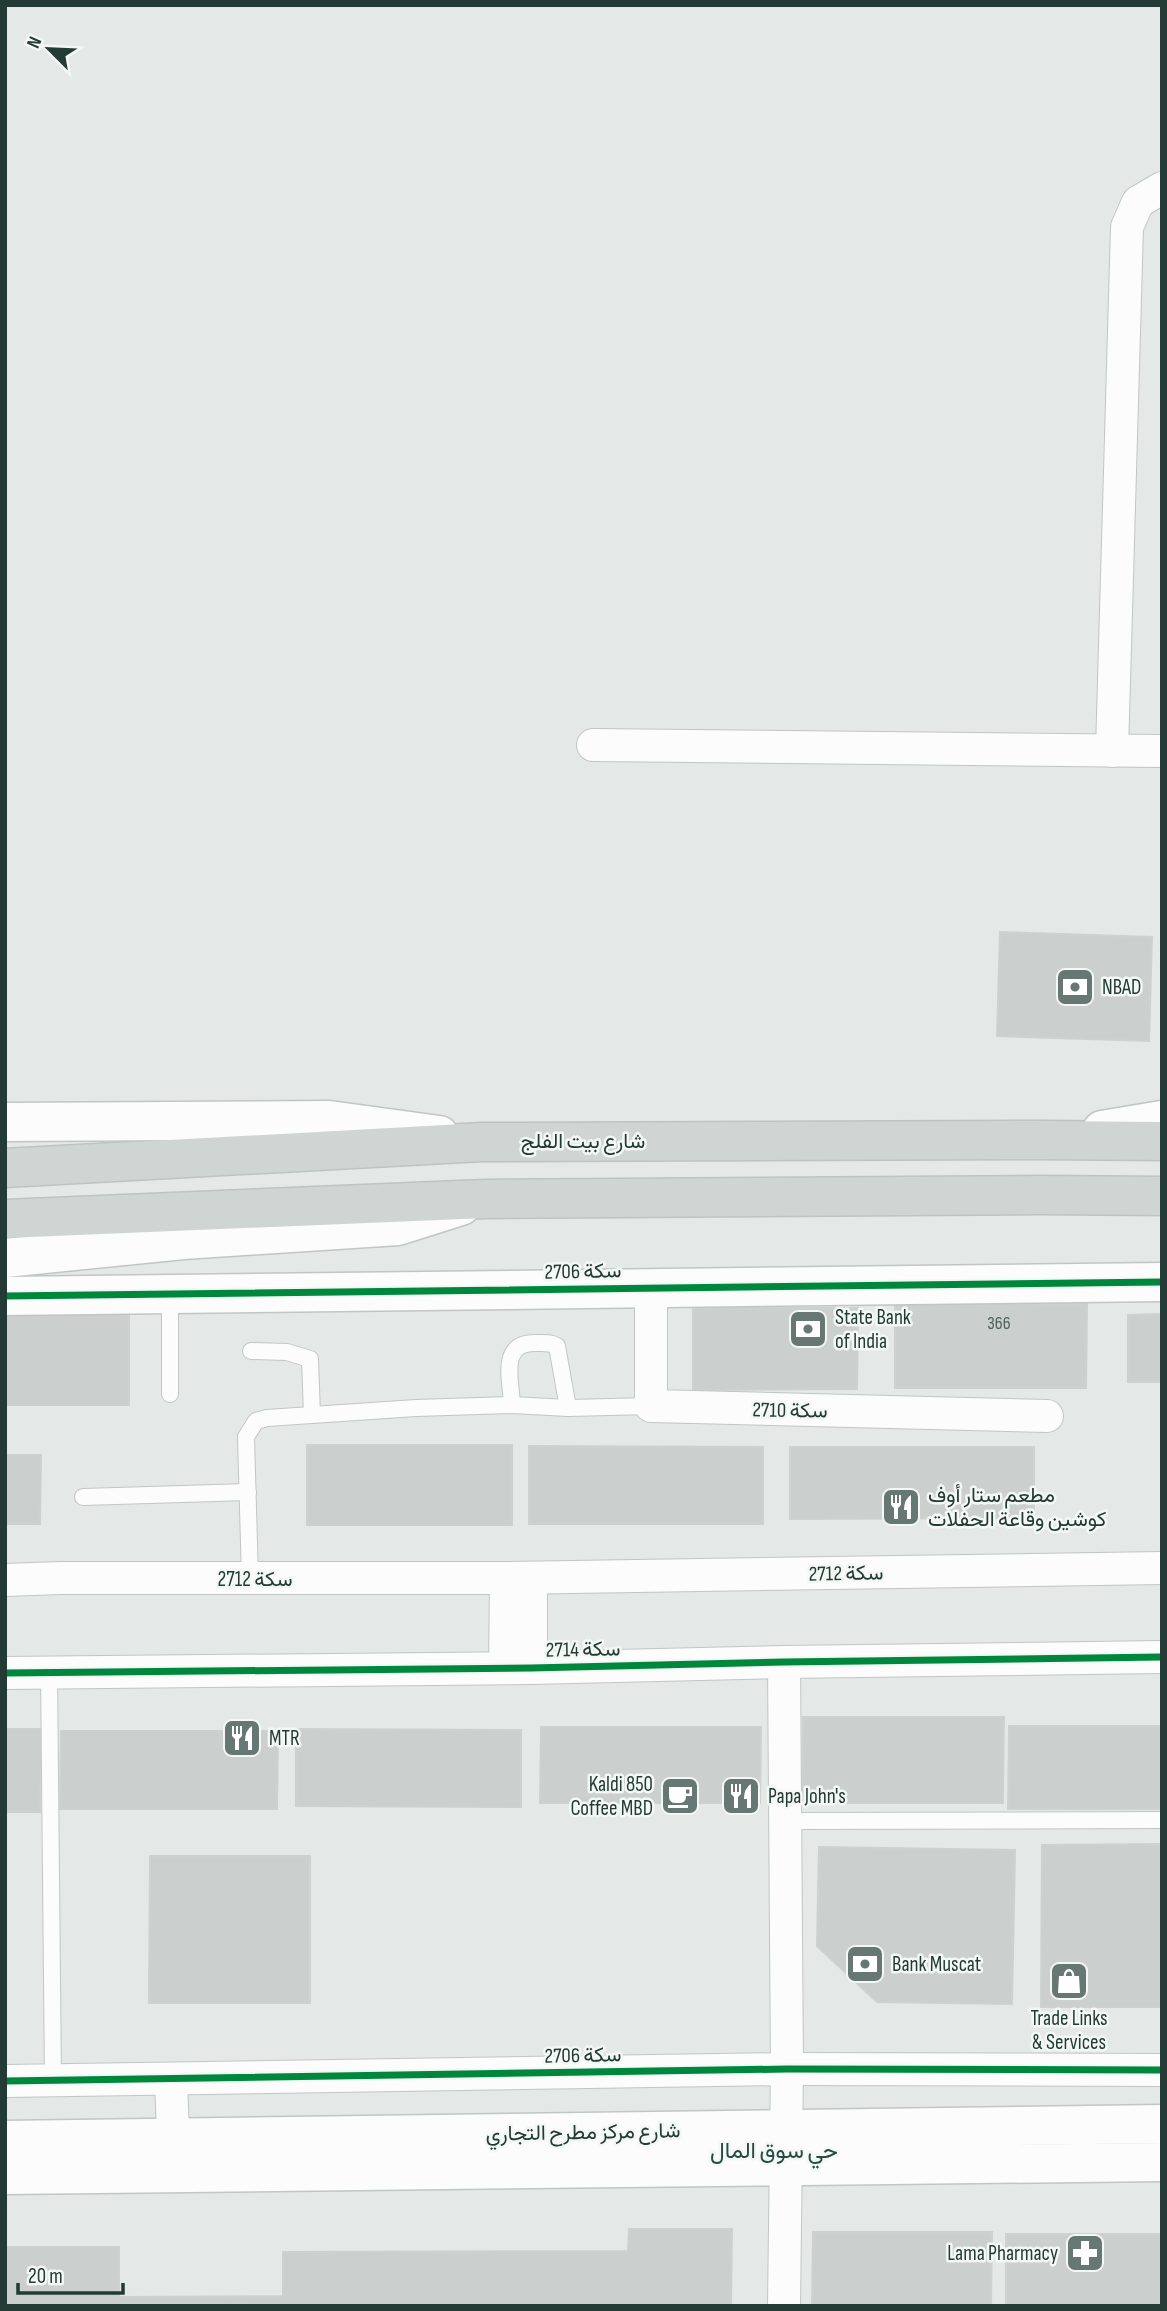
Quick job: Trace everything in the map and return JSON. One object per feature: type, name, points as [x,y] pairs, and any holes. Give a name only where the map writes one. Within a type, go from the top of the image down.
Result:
[{"type":"main road","points":[[5,1122],[329,1120],[482,1142]]},
{"type":"main road","points":[[1041,1139],[1162,1120]]},
{"type":"main road","name":"شارع بيت الفلج","points":[[5,1168],[482,1142],[1041,1139],[1162,1141]]},
{"type":"main road","points":[[5,1219],[485,1199],[1162,1196]]},
{"type":"main road","points":[[5,1258],[183,1240],[398,1226],[485,1199]]},
{"type":"main road","name":"سكة 2706","points":[[5,1296],[1162,1282]]},
{"type":"main road","name":"شارع مركز مطرح التجاري","points":[[5,2175],[174,2156],[787,2129],[1162,2124]]},
{"type":"main road","name":"شارع مركز مطرح التجاري","points":[[5,2140],[174,2156],[787,2167],[1162,2162]]},
{"type":"street","points":[[1112,751],[1127,227],[1138,202],[1162,188]]},
{"type":"street","points":[[593,745],[1162,751]]},
{"type":"street","points":[[651,1288],[651,1406]]},
{"type":"street","name":"سكة 2710","points":[[651,1406],[1047,1416]]},
{"type":"street","name":"سكة 2712","points":[[5,1580],[518,1578],[1162,1567]]},
{"type":"street","points":[[518,1578],[518,1668]]},
{"type":"street","name":"سكة 2714","points":[[5,1673],[1162,1657]]},
{"type":"street","points":[[784,1661],[788,2069],[784,2306]]},
{"type":"street","name":"سكة 2706","points":[[5,2081],[788,2069],[1162,2070]]},
{"type":"street","points":[[171,2079],[174,2156]]},
{"type":"lane","points":[[170,1293],[170,1394]]},
{"type":"lane","points":[[512,1405],[510,1359],[515,1348],[525,1343],[551,1343],[557,1346],[560,1355],[569,1408]]},
{"type":"lane","points":[[251,1351],[287,1352],[310,1359],[312,1415]]},
{"type":"lane","points":[[250,1579],[246,1437],[256,1421],[312,1415],[512,1405],[569,1408],[651,1406]]},
{"type":"lane","points":[[83,1497],[248,1492]]},
{"type":"lane","points":[[49,1671],[53,2081]]},
{"type":"lane","points":[[786,1821],[1162,1820]]},
{"type":"building","name":"NBAD","points":[[1000,932],[1152,937],[1149,1041],[997,1036]]},
{"type":"building","points":[[895,1304],[1087,1304],[1086,1388],[895,1388]]},
{"type":"building","points":[[693,1308],[858,1308],[857,1389],[693,1390]]},
{"type":"building","points":[[5,1310],[129,1310],[129,1405],[5,1405]]},
{"type":"building","points":[[1162,1314],[1162,1382],[1128,1382],[1128,1315]]},
{"type":"building","points":[[307,1445],[512,1445],[512,1525],[307,1525]]},
{"type":"building","points":[[529,1446],[763,1447],[763,1524],[529,1524]]},
{"type":"building","points":[[790,1447],[1034,1447],[1034,1518],[790,1519]]},
{"type":"building","points":[[5,1455],[41,1455],[40,1524],[5,1524]]},
{"type":"building","points":[[803,1717],[1004,1717],[1003,1803],[803,1803]]},
{"type":"building","points":[[1009,1726],[1162,1726],[1162,1809],[1008,1809]]},
{"type":"building","points":[[541,1727],[761,1727],[760,1803],[540,1803]]},
{"type":"building","points":[[5,1729],[41,1729],[40,1812],[5,1812]]},
{"type":"building","points":[[296,1729],[521,1730],[521,1807],[296,1806]]},
{"type":"building","points":[[61,1731],[278,1731],[277,1809],[60,1809]]},
{"type":"building","points":[[1162,1844],[1162,2007],[1041,2007],[1042,1845]]},
{"type":"building","points":[[819,1847],[1015,1850],[1012,2004],[877,2002],[817,1946]]},
{"type":"building","points":[[150,1856],[310,1856],[310,2003],[149,2003]]},
{"type":"building","points":[[629,2229],[732,2229],[731,2306],[5,2306],[5,2247],[119,2247],[119,2297],[283,2296],[283,2252],[628,2251]]},
{"type":"building","points":[[813,2232],[992,2232],[991,2306],[812,2306]]},
{"type":"building","points":[[1006,2234],[1162,2234],[1162,2306],[1006,2306]]},
{"type":"cycle path","points":[[5,1296],[1162,1282]]},
{"type":"cycle path","points":[[5,1673],[531,1668],[1162,1657]]},
{"type":"cycle path","points":[[5,2081],[787,2069],[1162,2070]]},
{"type":"place","name":"NBAD","points":[[1075,987]]},
{"type":"place","name":"State Bank of India","points":[[808,1329]]},
{"type":"place","name":"مطعم ستار أوف كوشين وقاعة الحفلات","points":[[901,1507]]},
{"type":"place","name":"MTR","points":[[242,1738]]},
{"type":"place","name":"Kaldi 850 Coffee MBD","points":[[680,1796]]},
{"type":"place","name":"Papa John's","points":[[741,1796]]},
{"type":"place","name":"Bank Muscat","points":[[865,1964]]},
{"type":"place","name":"Trade Links & Services","points":[[1069,1981]]},
{"type":"place","name":"Lama Pharmacy","points":[[1085,2253]]},
{"type":"district","name":"حي سوق المال","points":[[774,2150]]}]
